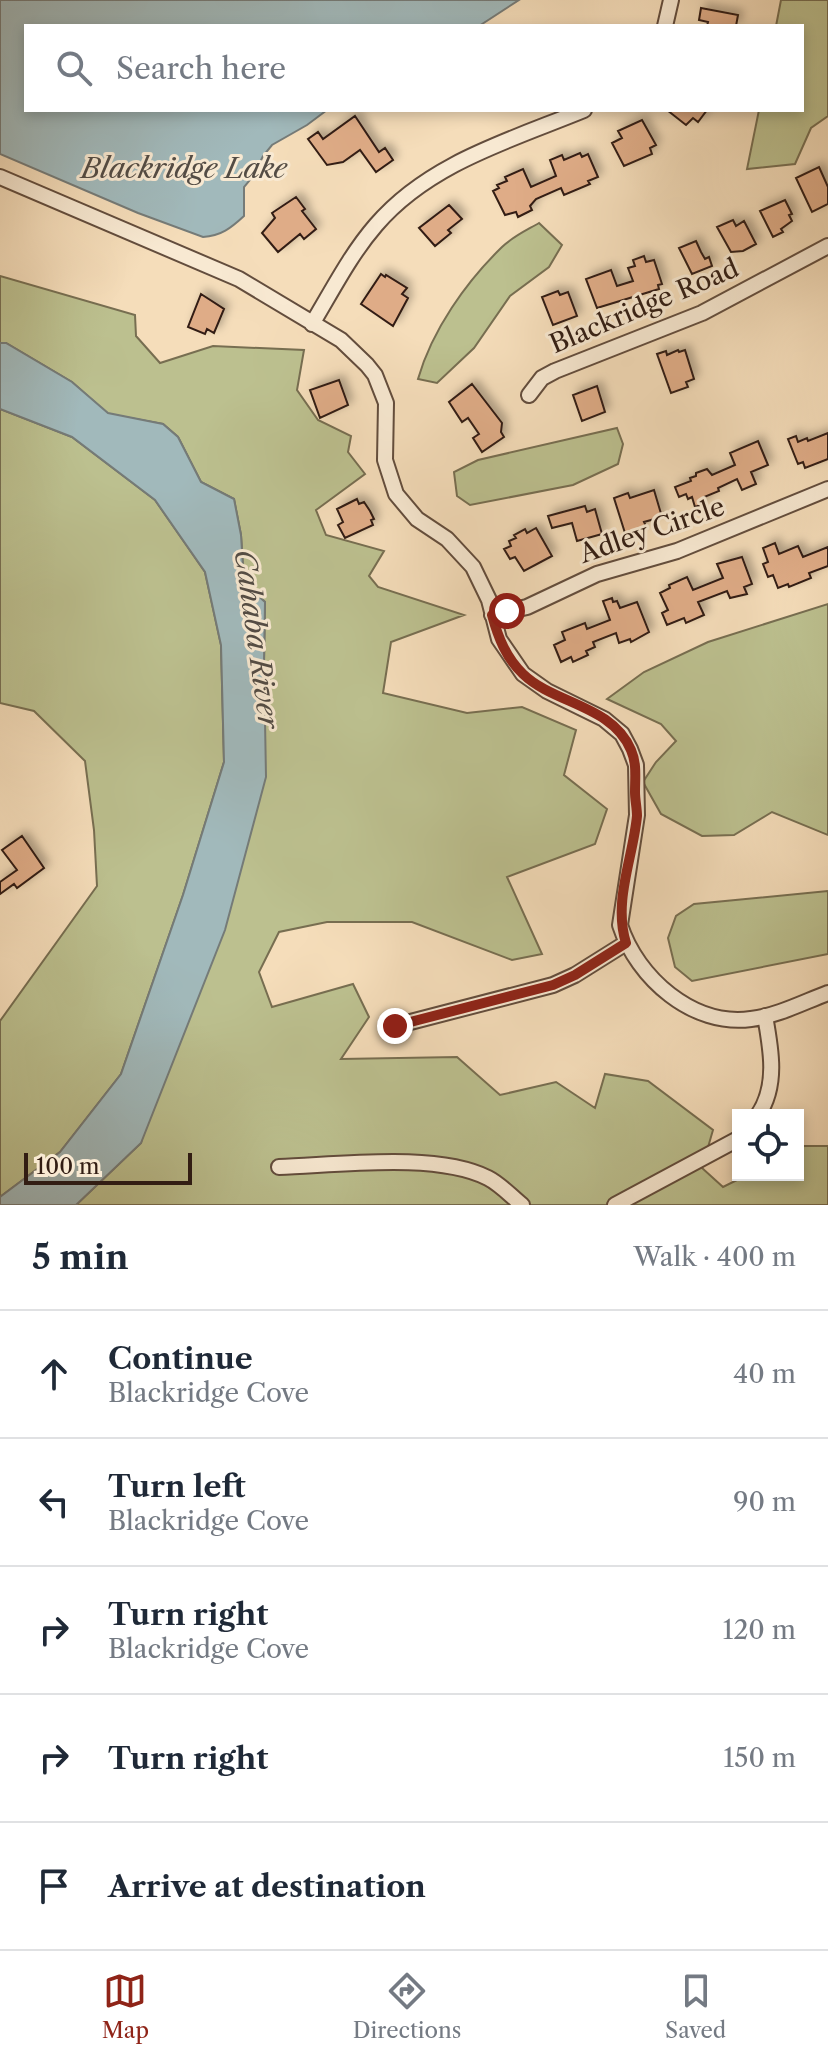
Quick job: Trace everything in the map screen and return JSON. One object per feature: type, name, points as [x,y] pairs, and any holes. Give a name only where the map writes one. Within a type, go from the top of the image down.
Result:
[{"type":"street","points":[[665,24],[671,0]]},
{"type":"street","points":[[312,324],[362,243],[392,208],[410,193],[450,167],[579,112]]},
{"type":"street","points":[[0,177],[239,279],[341,340],[358,354],[375,375],[386,403],[385,460],[396,494],[417,519],[447,539],[473,567],[483,585],[499,639],[523,674],[547,691],[604,719],[622,734],[630,749],[636,765],[637,815],[620,925],[640,967],[684,1003],[726,1020],[765,1016],[828,993]]},
{"type":"street","name":"Blackridge Road","points":[[529,395],[542,378],[555,371],[702,313],[828,246]]},
{"type":"street","name":"Adley Circle","points":[[492,615],[527,607],[580,579],[677,551],[828,489]]},
{"type":"street","points":[[395,1026],[553,985],[626,943]]},
{"type":"street","points":[[762,1109],[773,1060],[765,1016]]},
{"type":"street","points":[[615,1205],[732,1142]]},
{"type":"street","points":[[279,1167],[433,1162],[461,1167],[491,1179],[522,1205]]},
{"type":"green space","points":[[781,0],[828,0],[828,116],[811,128],[795,164],[747,169],[759,112],[804,112],[804,24],[776,24]]},
{"type":"green space","points":[[539,223],[562,245],[549,267],[510,296],[474,348],[437,383],[418,379],[441,325],[463,291],[506,243]]},
{"type":"green space","points":[[0,276],[135,315],[136,336],[160,363],[213,346],[304,350],[297,390],[318,420],[351,436],[348,452],[365,474],[316,510],[326,535],[384,551],[369,576],[378,587],[464,615],[391,642],[383,693],[467,713],[522,707],[576,730],[564,775],[607,809],[595,844],[507,877],[542,954],[512,960],[412,922],[327,922],[279,932],[259,972],[272,1007],[353,984],[369,1017],[341,1059],[457,1057],[500,1095],[556,1082],[595,1108],[605,1074],[648,1081],[713,1130],[702,1168],[723,1187],[735,1181],[804,1181],[804,1146],[828,1146],[828,1205],[76,1205],[141,1143],[264,662],[265,602],[244,583],[241,535],[234,499],[201,482],[178,437],[163,424],[108,414],[72,382],[6,343],[0,343]]},
{"type":"green space","points":[[0,409],[72,437],[155,500],[205,572],[221,645],[224,762],[183,895],[121,1074],[60,1152],[0,1197],[0,1021],[97,886],[85,761],[34,711],[0,703]]},
{"type":"green space","points":[[617,428],[623,444],[618,464],[573,485],[470,505],[457,496],[454,472],[478,460]]},
{"type":"green space","points":[[828,604],[828,835],[772,812],[734,835],[702,836],[661,814],[643,782],[656,762],[676,741],[661,724],[607,699],[644,672],[708,642]]},
{"type":"green space","points":[[828,891],[828,954],[692,981],[675,967],[668,938],[676,916],[694,904]]},
{"type":"water","name":"Blackridge Lake","points":[[0,0],[519,0],[482,24],[24,24],[24,112],[324,112],[272,145],[244,187],[244,216],[215,235],[203,237],[138,213],[0,154]]},
{"type":"water","name":"Cahaba River","points":[[0,343],[6,343],[72,382],[108,413],[163,424],[178,437],[201,482],[234,499],[241,535],[244,583],[265,602],[266,777],[225,930],[141,1143],[76,1205],[0,1205],[0,1197],[60,1152],[121,1074],[183,895],[224,762],[221,645],[205,572],[155,500],[72,437],[0,409]]},
{"type":"building","points":[[701,8],[738,15],[736,24],[708,24],[699,20]]},
{"type":"building","points":[[670,112],[706,112],[698,122],[693,118],[686,125]]},
{"type":"building","points":[[355,116],[379,152],[385,148],[393,160],[376,172],[360,150],[343,162],[327,165],[308,139],[318,132],[323,139]]},
{"type":"building","points":[[642,120],[656,145],[650,148],[652,154],[624,166],[612,143],[622,138],[618,131]]},
{"type":"building","points":[[580,153],[582,157],[588,154],[598,177],[588,181],[590,184],[564,195],[561,188],[536,199],[530,206],[532,210],[518,217],[516,212],[505,215],[493,191],[499,188],[497,185],[507,181],[505,177],[523,169],[531,187],[556,176],[550,160],[562,155],[564,160]]},
{"type":"building","points":[[819,167],[828,187],[828,204],[812,212],[796,178]]},
{"type":"building","points":[[296,197],[316,229],[304,239],[300,234],[278,252],[262,233],[275,218],[272,213]]},
{"type":"building","points":[[785,200],[792,221],[781,229],[783,232],[773,237],[760,211]]},
{"type":"building","points":[[449,205],[462,219],[435,246],[419,228]]},
{"type":"building","points":[[733,220],[736,226],[744,221],[756,244],[743,251],[731,252],[717,227]]},
{"type":"building","points":[[696,241],[712,266],[692,274],[679,248]]},
{"type":"building","points":[[644,256],[646,262],[654,260],[662,284],[658,285],[659,289],[597,308],[586,279],[611,270],[617,286],[633,281],[628,268],[635,266],[633,260]]},
{"type":"building","points":[[381,274],[407,288],[402,294],[408,298],[393,326],[361,304]]},
{"type":"building","points":[[558,291],[560,295],[568,292],[577,316],[553,325],[542,297]]},
{"type":"building","points":[[201,294],[224,309],[214,333],[207,329],[205,334],[188,327]]},
{"type":"building","points":[[685,350],[694,379],[686,382],[688,387],[671,393],[657,354],[666,351],[667,355]]},
{"type":"building","points":[[339,380],[348,405],[320,418],[310,390]]},
{"type":"building","points":[[472,384],[502,423],[504,437],[482,452],[473,438],[479,434],[468,418],[462,422],[449,402]]},
{"type":"building","points":[[597,386],[605,412],[582,421],[573,395]]},
{"type":"building","points":[[828,433],[828,459],[805,468],[803,462],[798,464],[788,439],[796,436],[798,442],[807,438],[808,441]]},
{"type":"building","points":[[758,441],[768,465],[751,472],[756,484],[742,490],[737,479],[704,497],[706,503],[695,507],[692,497],[688,499],[686,494],[679,497],[675,487],[691,481],[690,478],[696,473],[707,469],[712,475],[735,465],[730,453]]},
{"type":"building","points":[[654,490],[662,517],[644,522],[646,526],[625,533],[614,498],[628,493],[630,498]]},
{"type":"building","points":[[357,499],[359,504],[364,502],[370,511],[373,525],[345,538],[338,525],[343,522],[337,509]]},
{"type":"building","points":[[585,506],[587,512],[595,509],[602,534],[577,541],[572,523],[552,528],[548,516]]},
{"type":"building","points":[[536,528],[552,556],[524,571],[515,557],[510,559],[504,549],[511,546],[509,541],[516,538],[514,535]]},
{"type":"building","points":[[775,543],[779,554],[798,546],[803,557],[828,547],[828,566],[809,573],[811,578],[778,588],[773,575],[768,577],[763,564],[768,562],[763,548]]},
{"type":"building","points":[[742,557],[752,584],[744,587],[747,594],[730,598],[727,591],[698,602],[704,615],[686,623],[684,618],[667,625],[662,613],[668,610],[660,593],[687,577],[693,590],[723,578],[717,564]]},
{"type":"building","points":[[612,598],[620,608],[637,602],[649,632],[631,642],[630,639],[619,643],[616,633],[593,642],[595,647],[586,651],[588,655],[573,662],[571,657],[561,662],[554,645],[565,640],[562,632],[585,623],[587,629],[610,620],[603,601]]},
{"type":"building","points":[[22,836],[44,868],[17,888],[14,884],[0,894],[0,882],[17,870],[2,850]]},
{"type":"route","points":[[395,1026],[553,985],[626,943],[620,925],[637,815],[636,765],[622,734],[604,719],[534,684],[513,664],[499,639],[492,615],[507,611]]}]
